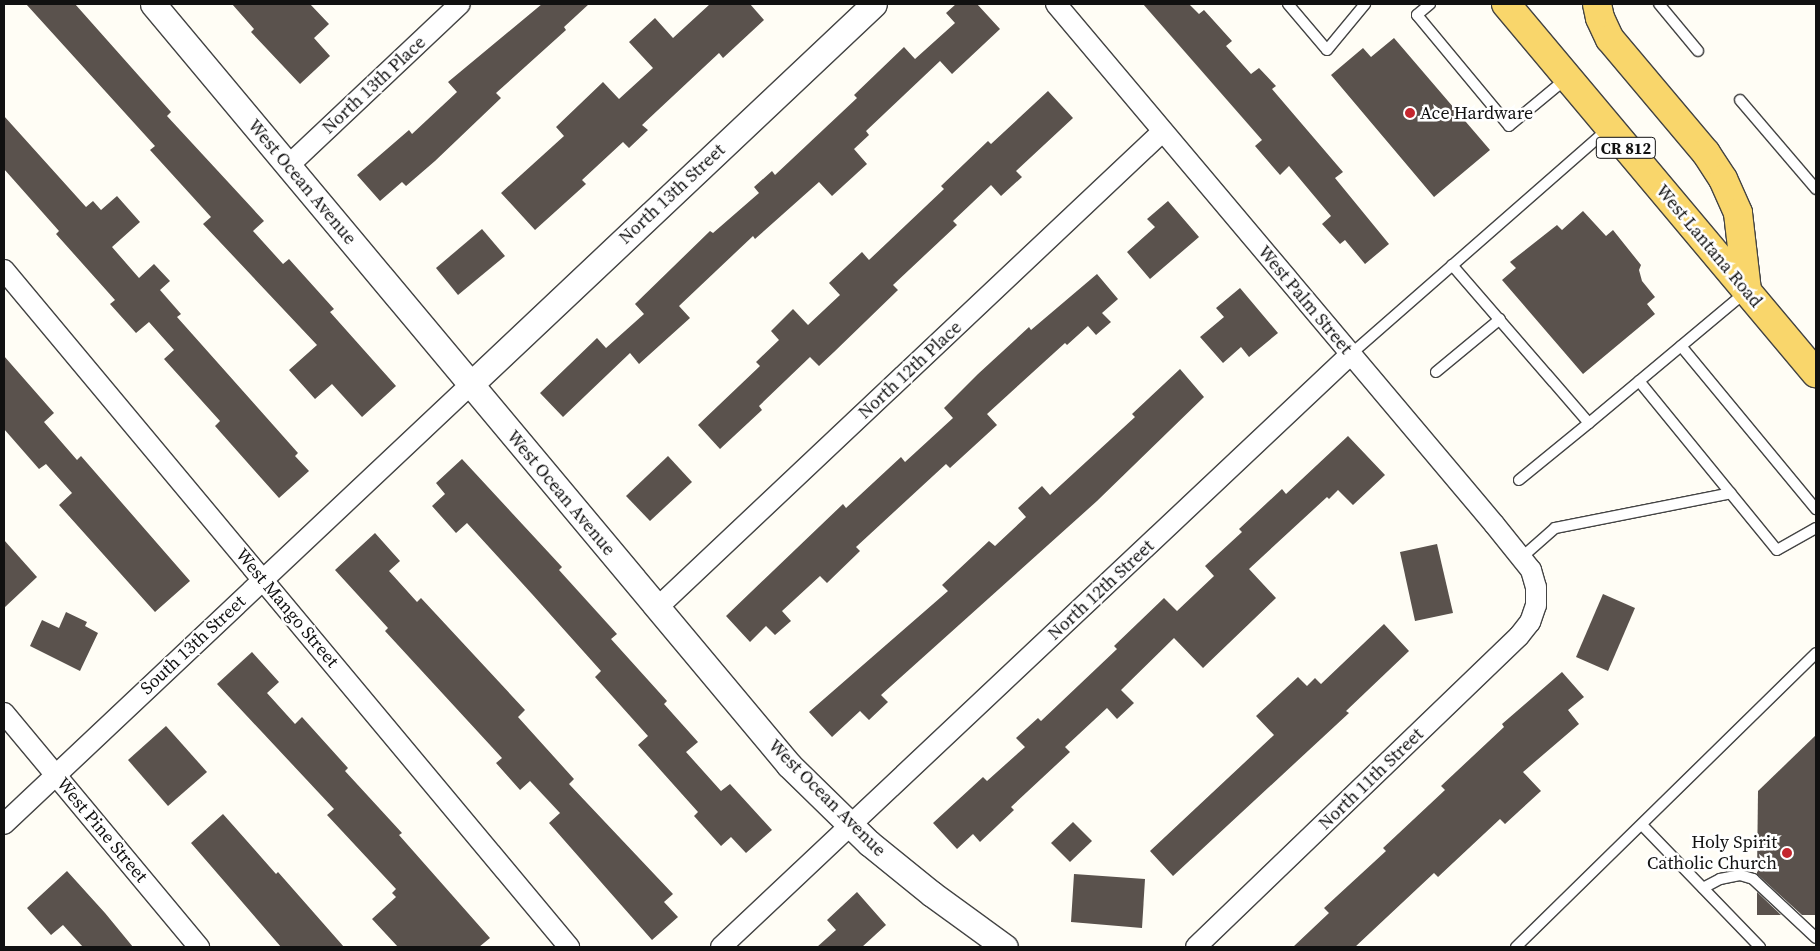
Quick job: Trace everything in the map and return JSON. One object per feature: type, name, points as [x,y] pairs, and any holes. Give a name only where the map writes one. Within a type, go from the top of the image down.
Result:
[{"type":"main road","name":"West Lantana Road","points":[[1506,4],[1816,373]]},
{"type":"main road","points":[[1597,4],[1600,18],[1610,39],[1706,154],[1724,179],[1738,213],[1747,291]]},
{"type":"street","name":"West Ocean Avenue","points":[[152,4],[789,764],[850,826],[932,894],[1005,947]]},
{"type":"street","name":"North 13th Place","points":[[288,166],[460,4]]},
{"type":"street","name":"North 13th Street","points":[[470,385],[874,4]]},
{"type":"street","name":"West Palm Street","points":[[1056,4],[1531,570],[1536,586],[1536,605]]},
{"type":"street","name":"North 12th Place","points":[[657,608],[1163,131]]},
{"type":"street","name":"West Mango Street","points":[[4,270],[569,947]]},
{"type":"street","name":"North 12th Street","points":[[721,947],[1351,354]]},
{"type":"street","name":"South 13th Street","points":[[4,824],[470,385]]},
{"type":"street","name":"North 11th Street","points":[[1196,947],[1519,636],[1530,622],[1536,605]]},
{"type":"street","name":"West Pine Street","points":[[4,713],[200,947]]},
{"type":"lane","points":[[1288,4],[1327,50],[1365,4]]},
{"type":"lane","points":[[1430,4],[1417,15],[1509,126],[1568,78]]},
{"type":"lane","points":[[1659,4],[1698,52]]},
{"type":"lane","points":[[1740,100],[1816,189]]},
{"type":"lane","points":[[1351,354],[1609,128]]},
{"type":"lane","points":[[1452,265],[1589,422]]},
{"type":"lane","points":[[1519,480],[1747,291]]},
{"type":"lane","points":[[1436,372],[1500,319]]},
{"type":"lane","points":[[1681,346],[1816,509]]},
{"type":"lane","points":[[1639,381],[1777,550],[1816,528]]},
{"type":"lane","points":[[1521,558],[1554,528],[1731,493]]},
{"type":"lane","points":[[1516,947],[1816,653]]},
{"type":"lane","points":[[1642,825],[1760,947]]},
{"type":"lane","points":[[1704,888],[1726,877],[1740,875],[1753,879],[1816,938]]},
{"type":"building","points":[[26,4],[75,4],[171,112],[167,116],[264,221],[253,231],[283,264],[289,259],[334,309],[330,312],[396,386],[362,417],[332,384],[315,399],[289,370],[317,345],[203,224],[211,217],[150,150],[155,146]]},
{"type":"building","points":[[232,4],[310,4],[329,24],[314,38],[330,56],[300,84],[251,32],[254,29]]},
{"type":"building","points":[[542,4],[589,4],[564,27],[566,30],[496,93],[501,98],[435,161],[406,186],[402,182],[380,201],[357,175],[409,130],[412,134],[457,92],[448,82]]},
{"type":"building","points":[[710,4],[750,4],[764,20],[723,58],[719,53],[642,125],[648,130],[629,148],[623,142],[582,180],[586,184],[535,230],[501,193],[564,136],[556,127],[603,82],[619,99],[653,68],[629,42],[655,18],[673,38]]},
{"type":"building","points":[[956,4],[977,4],[1000,29],[952,74],[940,61],[866,131],[869,135],[854,149],[867,164],[832,196],[819,182],[755,239],[753,236],[679,306],[690,318],[639,364],[630,353],[563,417],[540,393],[597,338],[606,348],[644,314],[635,304],[710,231],[713,233],[759,193],[754,187],[772,171],[775,175],[857,98],[854,95],[904,47],[915,59],[955,23],[946,13]]},
{"type":"building","points":[[1143,4],[1189,4],[1199,14],[1204,10],[1232,41],[1226,46],[1251,74],[1259,68],[1276,86],[1272,89],[1343,172],[1335,178],[1389,244],[1365,264],[1345,240],[1340,244],[1322,224],[1331,216],[1289,166],[1280,175],[1255,146],[1262,140]]},
{"type":"building","name":"Ace Hardware","points":[[1394,38],[1490,150],[1434,197],[1331,75],[1363,48],[1371,57]]},
{"type":"building","points":[[1048,91],[1073,118],[1016,171],[1022,177],[1001,196],[991,185],[953,221],[957,225],[893,285],[898,290],[819,366],[810,357],[759,406],[762,410],[720,449],[698,425],[760,366],[756,362],[779,340],[771,331],[793,309],[808,325],[840,295],[829,283],[862,252],[869,260],[944,189],[941,186],[988,141],[991,144]]},
{"type":"building","points":[[4,116],[86,207],[93,201],[101,210],[117,196],[140,222],[112,247],[139,278],[154,264],[170,281],[160,290],[181,314],[177,317],[298,453],[295,456],[309,471],[279,498],[215,426],[220,421],[164,359],[174,350],[149,322],[136,333],[110,304],[115,300],[56,234],[59,231],[4,169]]},
{"type":"building","points":[[1168,201],[1199,237],[1150,279],[1127,252],[1155,227],[1147,219]]},
{"type":"building","points":[[1583,211],[1606,236],[1613,230],[1641,265],[1639,270],[1642,281],[1655,297],[1647,304],[1655,314],[1583,374],[1502,280],[1516,268],[1510,262],[1557,225],[1562,230]]},
{"type":"building","points":[[482,229],[505,256],[458,295],[436,268]]},
{"type":"building","points":[[1097,274],[1118,299],[1102,313],[1111,322],[1096,335],[1088,326],[1067,345],[1065,343],[987,414],[997,425],[950,468],[946,464],[856,547],[860,551],[827,583],[820,576],[782,611],[791,621],[775,635],[766,626],[750,642],[726,616],[843,504],[846,508],[901,457],[905,462],[953,418],[944,408],[978,374],[1029,327],[1031,330]]},
{"type":"building","points":[[1240,288],[1278,333],[1249,357],[1241,347],[1223,363],[1200,337],[1224,317],[1216,308]]},
{"type":"building","points":[[4,356],[54,413],[44,422],[77,460],[81,456],[190,581],[155,612],[59,505],[72,493],[46,464],[39,469],[4,429]]},
{"type":"building","points":[[1180,369],[1204,397],[1097,501],[881,695],[888,702],[869,720],[860,711],[832,737],[809,712],[948,591],[942,585],[989,541],[995,546],[1026,517],[1018,508],[1042,486],[1050,495],[1135,417],[1132,414]]},
{"type":"building","points":[[1348,436],[1385,475],[1353,505],[1338,490],[1329,499],[1327,497],[1249,569],[1276,598],[1203,668],[1174,638],[1121,690],[1134,703],[1117,719],[1107,708],[1065,747],[1070,752],[1011,807],[1014,810],[980,842],[973,834],[957,849],[933,823],[983,777],[987,781],[1025,747],[1016,738],[1038,718],[1041,721],[1117,649],[1114,646],[1164,598],[1177,611],[1214,576],[1205,566],[1242,532],[1239,529],[1282,489],[1286,494]]},
{"type":"building","points":[[668,456],[692,482],[650,521],[626,496]]},
{"type":"building","points":[[462,459],[562,567],[559,570],[617,634],[611,639],[667,701],[664,704],[698,742],[686,752],[721,791],[730,784],[772,830],[746,853],[731,837],[721,846],[694,816],[698,812],[638,745],[648,736],[595,677],[601,671],[532,594],[467,523],[456,533],[432,506],[445,494],[436,483]]},
{"type":"building","points":[[375,533],[400,561],[389,571],[417,602],[421,598],[525,710],[518,717],[574,779],[569,784],[673,894],[664,902],[678,917],[652,940],[549,823],[560,813],[530,781],[520,790],[496,763],[502,758],[385,631],[388,628],[335,570]]},
{"type":"building","points":[[4,540],[37,577],[4,608]]},
{"type":"building","points":[[1437,544],[1453,613],[1415,621],[1400,552]]},
{"type":"building","points":[[1603,594],[1635,608],[1608,671],[1576,657]]},
{"type":"building","points":[[66,612],[87,622],[85,626],[98,633],[80,671],[30,646],[42,620],[59,628]]},
{"type":"building","points":[[1384,624],[1409,651],[1346,711],[1349,713],[1173,876],[1150,851],[1274,735],[1256,716],[1298,677],[1307,686],[1315,678],[1321,684]]},
{"type":"building","points":[[252,652],[279,682],[267,693],[295,724],[302,717],[348,768],[345,771],[402,833],[399,835],[490,938],[479,947],[398,947],[372,919],[396,897],[392,893],[396,889],[327,815],[334,809],[217,684]]},
{"type":"building","points":[[1562,672],[1584,697],[1568,710],[1579,724],[1523,772],[1541,791],[1505,824],[1500,819],[1438,877],[1434,873],[1355,947],[1293,947],[1329,913],[1324,908],[1386,851],[1383,848],[1445,790],[1441,786],[1504,727],[1502,724]]},
{"type":"building","points":[[166,726],[207,772],[168,806],[128,760]]},
{"type":"building","name":"Holy Spirit Catholic Church","points":[[1816,735],[1816,915],[1802,915],[1757,874],[1758,791]]},
{"type":"building","points":[[223,814],[276,874],[278,872],[344,947],[281,947],[191,843]]},
{"type":"building","points":[[1073,822],[1092,841],[1070,862],[1051,843]]},
{"type":"building","points":[[67,871],[133,947],[83,947],[63,925],[51,935],[27,908]]},
{"type":"building","points":[[1074,874],[1145,879],[1142,928],[1071,922]]},
{"type":"building","points":[[857,892],[886,925],[862,947],[817,947],[836,930],[827,920]]},
{"type":"building","points":[[1757,892],[1781,915],[1757,915]]},
{"type":"place","name":"Ace Hardware","points":[[1410,113]]},
{"type":"place","name":"Holy Spirit Catholic Church","points":[[1787,853]]}]
